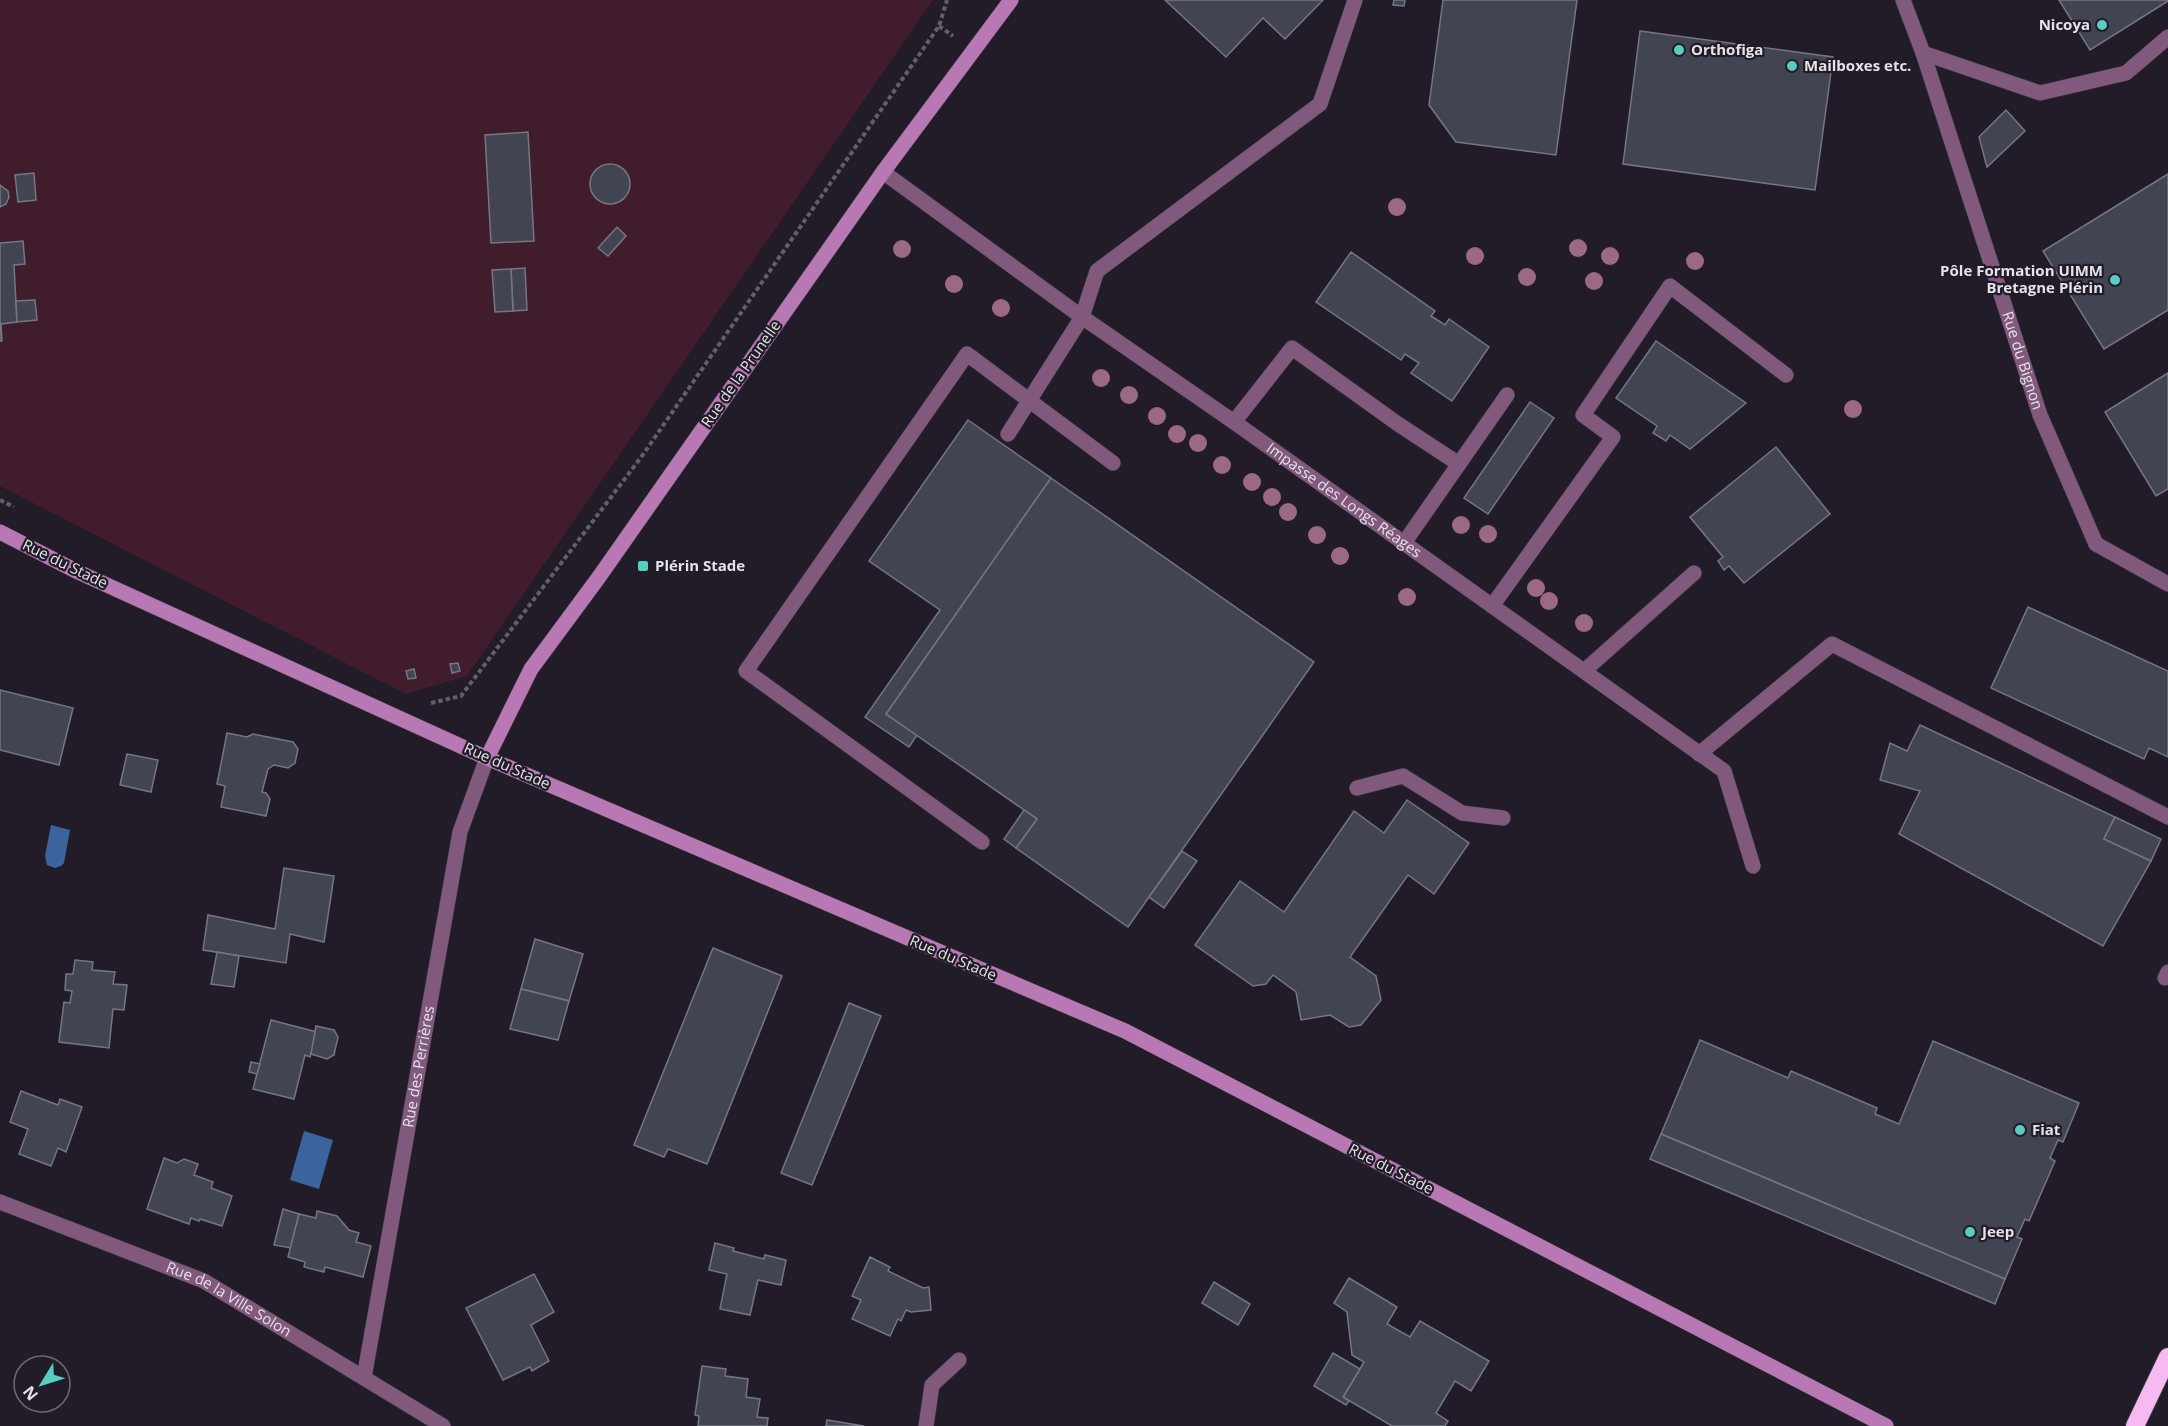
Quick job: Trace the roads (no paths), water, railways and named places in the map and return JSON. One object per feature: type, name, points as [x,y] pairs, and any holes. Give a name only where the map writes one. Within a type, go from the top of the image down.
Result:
[{"type":"highway","points":[[2135,1426],[2168,1357]]},
{"type":"main road","name":"Rue de la Prunelle","points":[[487,758],[531,669],[884,172],[1011,0]]},
{"type":"main road","name":"Rue du Stade","points":[[0,532],[76,571],[487,758],[1125,1031],[1886,1426]]},
{"type":"street","points":[[1008,434],[1082,316],[1096,271],[1320,104],[1355,0]]},
{"type":"street","name":"Rue du Bignon","points":[[1903,0],[1923,53],[2040,415],[2096,544],[2168,584]]},
{"type":"street","points":[[1923,53],[2040,93],[2126,73],[2168,37]]},
{"type":"street","name":"Impasse des Longs Réages","points":[[884,172],[1082,316],[1724,771],[1753,866]]},
{"type":"street","points":[[1492,606],[1613,437],[1583,415],[1670,286],[1786,375]]},
{"type":"street","points":[[1234,422],[1292,348],[1398,424],[1459,464]]},
{"type":"street","points":[[982,842],[746,670],[967,354],[1113,463]]},
{"type":"street","points":[[1404,543],[1507,395]]},
{"type":"street","points":[[1584,671],[1694,573]]},
{"type":"street","points":[[1699,754],[1832,644],[2168,817]]},
{"type":"street","name":"Rue des Perrières","points":[[364,1378],[460,832],[487,758]]},
{"type":"street","points":[[1357,788],[1403,776],[1462,813],[1503,818]]},
{"type":"street","name":"Rue de la Ville Solon","points":[[0,1202],[204,1281],[443,1426]]},
{"type":"street","points":[[926,1426],[932,1385],[959,1360]]},
{"type":"water","points":[[51,825],[70,830],[64,863],[55,868],[47,865],[45,856]]},
{"type":"water","points":[[304,1131],[333,1140],[319,1189],[290,1180]]},
{"type":"place","name":"Nicoya","points":[[2102,25]]},
{"type":"place","name":"Orthofiga","points":[[1679,50]]},
{"type":"place","name":"Mailboxes etc.","points":[[1792,66]]},
{"type":"place","name":"Pôle Formation UIMM Bretagne Plérin","points":[[2115,280]]},
{"type":"place","name":"Plérin Stade","points":[[643,566]]},
{"type":"place","name":"Fiat","points":[[2020,1130]]},
{"type":"place","name":"Jeep","points":[[1970,1232]]}]
